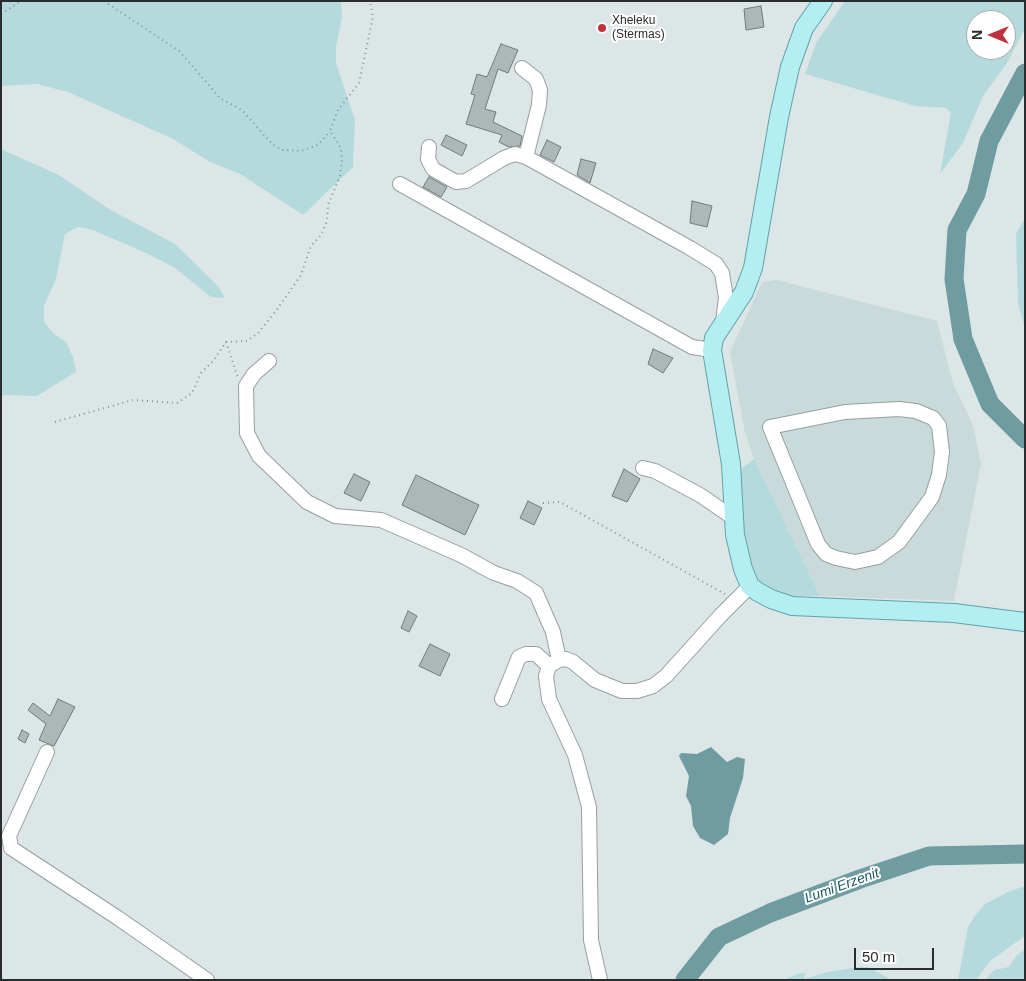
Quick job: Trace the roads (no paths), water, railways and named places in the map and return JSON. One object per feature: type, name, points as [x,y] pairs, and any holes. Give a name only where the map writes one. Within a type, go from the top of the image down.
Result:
[{"type":"main road","points":[[823,1],[804,28],[790,67],[778,118],[753,268],[744,292],[714,338],[712,350],[730,464],[738,552],[750,586],[771,599],[792,606],[954,613],[1025,622]]},
{"type":"street","points":[[522,68],[536,79],[540,90],[526,157]]},
{"type":"street","points":[[429,147],[428,159],[433,169],[456,182],[466,181],[504,158],[515,154],[526,157],[716,264],[722,273],[724,281],[726,298],[723,322]]},
{"type":"street","points":[[400,184],[692,347],[712,350]]},
{"type":"street","points":[[269,361],[254,374],[246,386],[247,433],[259,456],[307,502],[335,516],[381,520],[517,581],[536,593],[553,632],[554,663],[546,687],[549,699],[576,755],[589,807],[591,940],[600,980]]},
{"type":"street","points":[[890,409],[916,411],[933,418],[939,426],[942,452],[939,476],[932,497],[899,542],[878,557],[855,562],[826,554],[818,544],[770,427],[845,412],[890,409]]},
{"type":"street","points":[[643,468],[655,471],[692,491],[735,519]]},
{"type":"street","points":[[502,699],[519,658],[526,654],[536,654],[554,663],[573,662],[595,680],[607,687],[622,691],[636,692],[653,686],[666,676],[750,586]]},
{"type":"street","points":[[47,752],[9,836],[6,849],[110,913],[207,980]]},
{"type":"waterway","name":"Lumi Erzenit","points":[[1025,73],[989,141],[976,194],[957,230],[954,279],[963,339],[990,404],[1025,439]]},
{"type":"waterway","name":"Lumi Erzenit","points":[[685,980],[719,937],[770,913],[860,879],[929,856],[1025,854]]},
{"type":"place","name":"Xheleku (Stermas)","points":[[602,28]]}]
